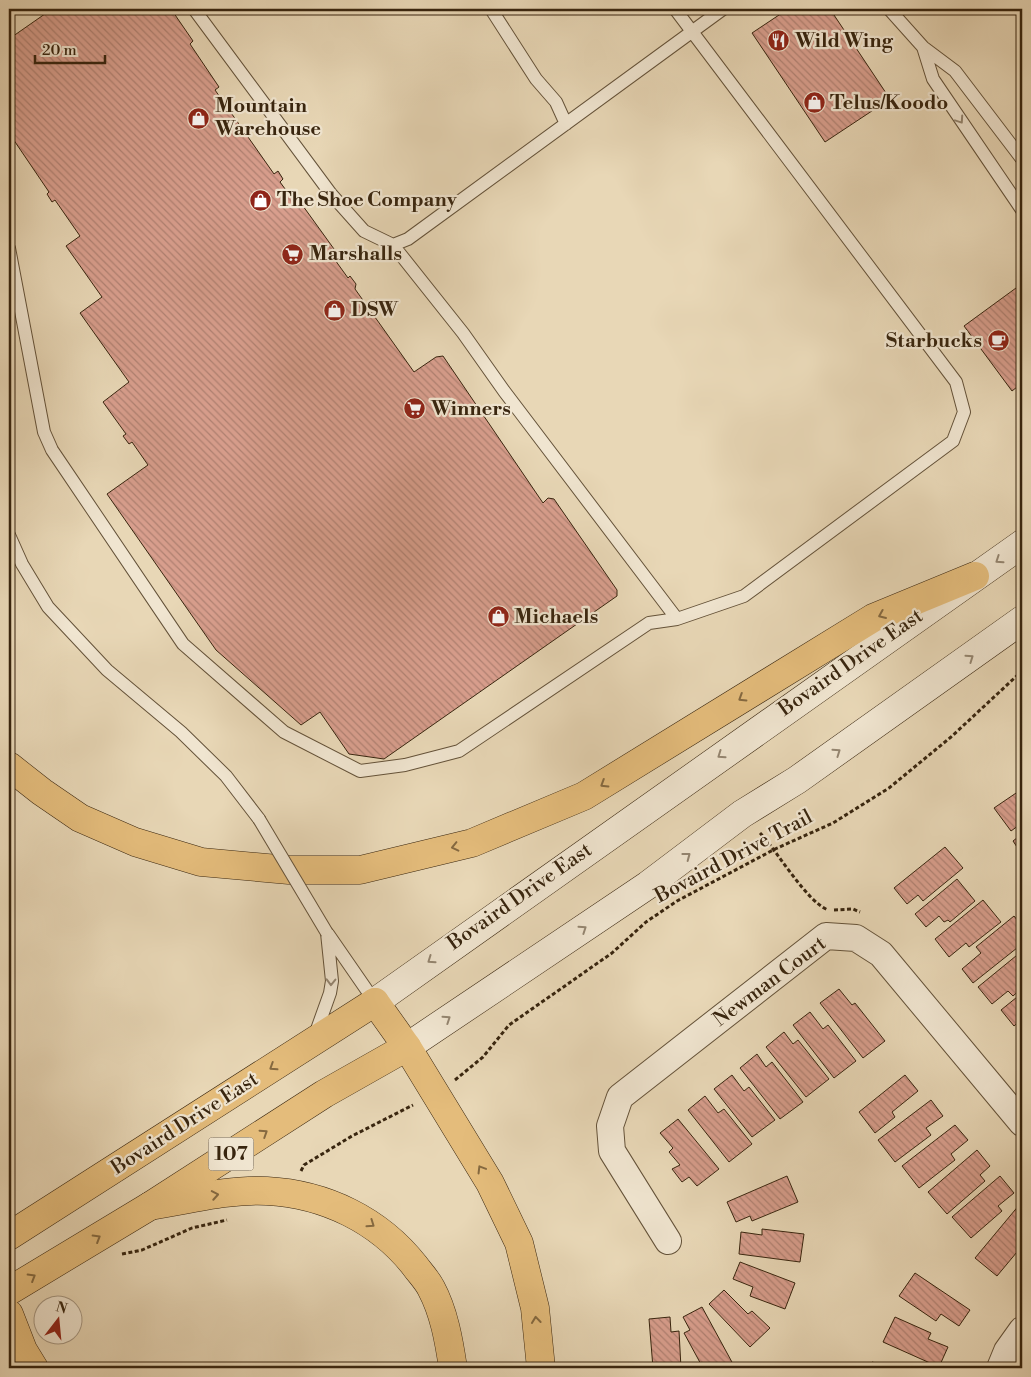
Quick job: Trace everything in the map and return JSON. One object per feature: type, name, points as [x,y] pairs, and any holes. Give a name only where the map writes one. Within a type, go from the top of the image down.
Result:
[{"type":"main road","name":"Bovaird Drive East","points":[[9,1236],[42,1217],[375,1002],[1022,544]]},
{"type":"main road","points":[[9,766],[80,818],[135,842],[182,857],[201,862],[289,870],[360,870],[472,843],[584,796],[873,618],[975,576]]},
{"type":"main road","points":[[407,1047],[648,885],[742,814],[797,780],[1022,620]]},
{"type":"main road","points":[[375,1002],[407,1047],[490,1183],[519,1243],[535,1308],[541,1368]]},
{"type":"main road","name":"107","points":[[9,1291],[150,1206],[324,1094],[407,1047]]},
{"type":"main road","points":[[150,1206],[225,1193],[265,1191],[296,1193],[318,1199],[364,1220],[389,1238],[430,1287],[449,1341],[454,1368]]},
{"type":"main road","points":[[9,1314],[23,1350],[34,1368]]},
{"type":"street","name":"Newman Court","points":[[668,1241],[612,1151],[610,1126],[620,1097],[826,936],[856,938],[881,954],[1022,1123]]},
{"type":"street","points":[[1000,1368],[1007,1351],[1022,1330]]},
{"type":"lane","points":[[194,9],[331,194],[364,230],[393,245],[463,333],[504,391],[677,619]]},
{"type":"lane","points":[[491,9],[536,78],[556,102],[566,124]]},
{"type":"lane","points":[[9,248],[44,432],[52,450],[183,644],[284,732],[360,771],[405,765],[459,751],[649,623],[677,619],[744,596],[953,441],[964,412],[956,382],[675,9]]},
{"type":"lane","points":[[393,245],[408,240],[723,9]]},
{"type":"lane","points":[[890,9],[922,46],[956,71],[1022,158]]},
{"type":"lane","points":[[922,46],[932,79],[1022,210]]},
{"type":"lane","points":[[9,535],[22,564],[48,606],[106,670],[181,732],[226,776],[259,819],[327,933],[375,1002]]},
{"type":"lane","points":[[314,1040],[332,981],[327,933]]},
{"type":"path","name":"Bovaird Drive Trail","points":[[464,1075],[488,1052],[508,1025],[612,953],[646,922],[677,901],[775,849],[833,823],[889,788],[950,737],[1022,671]]},
{"type":"path","points":[[742,814],[775,849],[800,885],[826,910],[852,909],[860,912],[856,938]]},
{"type":"path","points":[[300,1173],[304,1164],[352,1136],[410,1106]]},
{"type":"path","points":[[113,1255],[142,1250],[192,1228],[230,1220]]},
{"type":"building","points":[[52,9],[171,9],[193,41],[190,44],[219,87],[215,90],[274,174],[278,171],[283,179],[280,182],[299,208],[303,206],[334,249],[330,253],[348,278],[350,276],[356,284],[355,289],[414,372],[436,357],[443,356],[543,503],[548,498],[554,499],[617,590],[617,596],[384,759],[349,754],[320,712],[301,725],[216,650],[107,494],[148,465],[132,442],[129,444],[123,436],[126,434],[103,402],[129,382],[80,313],[102,297],[66,246],[80,236],[55,200],[52,202],[47,194],[49,192],[9,133],[9,39]]},
{"type":"building","points":[[788,9],[830,9],[890,99],[825,142],[752,33]]},
{"type":"building","points":[[1016,288],[1022,296],[1022,383],[1012,391],[964,326]]},
{"type":"building","points":[[1022,789],[1022,823],[1011,831],[994,808]]},
{"type":"building","points":[[1022,834],[1022,849],[1019,850],[1013,841]]},
{"type":"building","points":[[945,847],[963,868],[923,901],[918,895],[907,904],[894,888]]},
{"type":"building","points":[[957,879],[975,901],[950,922],[948,920],[944,922],[939,916],[926,927],[915,914]]},
{"type":"building","points":[[983,900],[1001,922],[969,947],[966,943],[949,957],[935,939]]},
{"type":"building","points":[[1014,916],[1022,926],[1022,944],[973,983],[962,969],[981,953],[976,947]]},
{"type":"building","points":[[1022,951],[1022,988],[1013,996],[1008,991],[992,1004],[978,987]]},
{"type":"building","points":[[839,989],[852,1005],[855,1003],[885,1041],[863,1058],[820,1003]]},
{"type":"building","points":[[1022,993],[1022,1019],[1014,1026],[1001,1010]]},
{"type":"building","points":[[810,1012],[823,1029],[828,1025],[856,1061],[834,1078],[793,1025]]},
{"type":"building","points":[[784,1032],[793,1044],[798,1040],[829,1079],[806,1097],[766,1047]]},
{"type":"building","points":[[757,1054],[766,1067],[772,1062],[803,1102],[780,1119],[740,1068]]},
{"type":"building","points":[[732,1075],[744,1091],[749,1087],[775,1120],[752,1137],[714,1089]]},
{"type":"building","points":[[905,1075],[918,1091],[892,1112],[895,1117],[875,1133],[859,1112]]},
{"type":"building","points":[[705,1096],[718,1113],[724,1109],[752,1144],[729,1162],[688,1110]]},
{"type":"building","points":[[931,1100],[943,1116],[926,1128],[931,1135],[895,1162],[878,1140]]},
{"type":"building","points":[[678,1119],[719,1169],[697,1186],[689,1177],[682,1182],[672,1169],[680,1165],[669,1152],[673,1148],[660,1133]]},
{"type":"building","points":[[955,1125],[968,1140],[951,1154],[955,1160],[919,1188],[902,1166]]},
{"type":"building","points":[[977,1150],[990,1166],[980,1175],[985,1181],[947,1214],[928,1192]]},
{"type":"building","points":[[787,1176],[798,1202],[752,1221],[750,1216],[736,1222],[727,1202]]},
{"type":"building","points":[[1000,1176],[1014,1193],[998,1206],[1002,1211],[971,1238],[952,1217]]},
{"type":"building","points":[[1020,1204],[1022,1246],[997,1276],[975,1258]]},
{"type":"building","points":[[762,1229],[804,1234],[800,1262],[739,1254],[741,1232],[762,1235]]},
{"type":"building","points":[[740,1262],[795,1283],[785,1309],[750,1296],[753,1287],[733,1279]]},
{"type":"building","points":[[915,1273],[970,1310],[959,1326],[941,1314],[936,1321],[899,1296]]},
{"type":"building","points":[[724,1290],[748,1314],[752,1311],[770,1328],[750,1347],[709,1304]]},
{"type":"building","points":[[702,1307],[733,1364],[726,1368],[703,1368],[684,1333],[690,1330],[683,1317]]},
{"type":"building","points":[[670,1317],[671,1332],[679,1331],[681,1368],[653,1368],[649,1319]]},
{"type":"building","points":[[895,1317],[931,1333],[928,1339],[948,1347],[939,1367],[883,1342]]},
{"type":"building","points":[[872,1362],[895,1368],[871,1368]]},
{"type":"place","name":"Wild Wing","points":[[779,41]]},
{"type":"place","name":"Telus/Koodo","points":[[814,103]]},
{"type":"place","name":"Mountain Warehouse","points":[[199,118]]},
{"type":"place","name":"The Shoe Company","points":[[261,200]]},
{"type":"place","name":"Marshalls","points":[[293,254]]},
{"type":"place","name":"DSW","points":[[335,310]]},
{"type":"place","name":"Starbucks","points":[[998,341]]},
{"type":"place","name":"Winners","points":[[415,409]]},
{"type":"place","name":"Michaels","points":[[498,617]]}]
